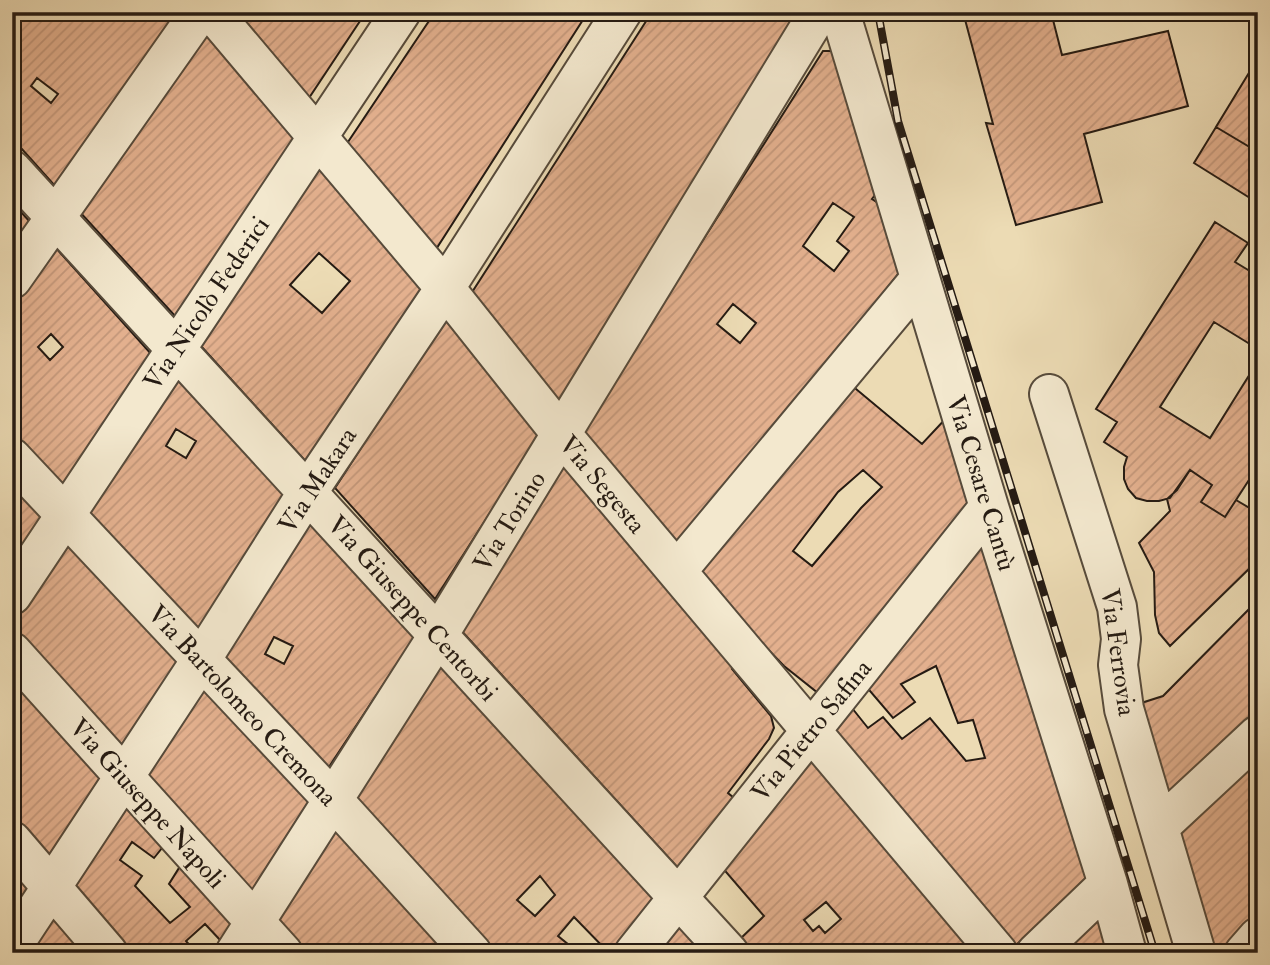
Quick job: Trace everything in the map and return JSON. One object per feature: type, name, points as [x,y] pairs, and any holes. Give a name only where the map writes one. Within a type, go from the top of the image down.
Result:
[{"type":"street","points":[[12,279],[200,12]]},
{"type":"street","name":"Via Segesta","points":[[212,12],[445,288],[562,435],[998,953]]},
{"type":"street","name":"Via Nicolò Federici","points":[[12,595],[401,12]]},
{"type":"street","name":"Via Makara","points":[[12,947],[201,660],[307,493],[445,288],[622,12]]},
{"type":"street","name":"Via Torino","points":[[245,937],[438,636],[819,12]]},
{"type":"street","name":"Via Cesare Cantù","points":[[840,12],[1127,953]]},
{"type":"street","name":"Via Giuseppe Centorbi","points":[[12,170],[729,953]]},
{"type":"street","points":[[677,571],[920,279]]},
{"type":"street","name":"Via Ferrovia","points":[[1049,394],[1117,607],[1121,639],[1118,665],[1124,709],[1196,953]]},
{"type":"street","name":"Via Bartolomeo Cremona","points":[[12,458],[334,801],[472,953]]},
{"type":"street","name":"Via Pietro Safina","points":[[634,953],[989,507]]},
{"type":"street","name":"Via Giuseppe Napoli","points":[[12,652],[124,776],[245,937],[283,953]]},
{"type":"street","points":[[1159,827],[1258,735]]},
{"type":"street","points":[[12,841],[108,953]]},
{"type":"street","points":[[1036,953],[1108,884]]},
{"type":"street","points":[[1244,953],[1258,937]]},
{"type":"building","points":[[12,12],[180,12],[55,186],[12,138]],"holes":[[[37,78],[58,94],[51,103],[31,86]]]},
{"type":"building","points":[[233,12],[366,12],[305,104]]},
{"type":"building","points":[[435,12],[588,12],[433,254],[344,148]]},
{"type":"building","points":[[652,12],[797,12],[559,403],[469,297]]},
{"type":"building","points":[[963,12],[1051,12],[1062,55],[1168,31],[1188,106],[1084,134],[1102,202],[1016,225],[986,123],[993,124]]},
{"type":"building","points":[[205,29],[297,138],[175,316],[78,210]]},
{"type":"building","points":[[823,51],[835,51],[878,191],[872,199],[884,207],[902,269],[682,548],[581,432]],"holes":[[[833,203],[854,217],[837,241],[849,251],[834,271],[803,246]],[[733,304],[756,323],[740,343],[717,324]]]},
{"type":"building","points":[[1258,58],[1258,152],[1216,127]]},
{"type":"building","points":[[1216,127],[1258,152],[1258,203],[1194,163]]},
{"type":"building","points":[[320,166],[424,290],[308,464],[200,345]],"holes":[[[319,253],[350,281],[322,313],[290,285]]]},
{"type":"building","points":[[12,202],[31,223],[12,250]]},
{"type":"building","points":[[1215,222],[1248,243],[1235,262],[1258,276],[1258,349],[1214,322],[1160,407],[1210,438],[1258,361],[1258,466],[1225,517],[1201,502],[1212,485],[1190,470],[1170,498],[1147,501],[1136,498],[1124,479],[1127,457],[1104,442],[1117,422],[1096,409]]},
{"type":"building","points":[[55,247],[153,356],[60,488],[12,435],[12,305]],"holes":[[[51,334],[63,347],[50,360],[38,347]]]},
{"type":"building","points":[[446,317],[543,430],[435,599],[335,488]]},
{"type":"building","points":[[177,379],[287,498],[197,635],[84,515]],"holes":[[[176,429],[196,441],[186,458],[166,446]]]},
{"type":"building","points":[[850,384],[922,444],[949,415],[973,498],[818,693],[784,666],[754,635],[700,570]],"holes":[[[863,470],[882,487],[812,566],[793,551],[838,492]]]},
{"type":"building","points":[[566,458],[740,663],[732,669],[771,716],[774,728],[769,739],[728,793],[734,798],[678,868],[458,627]]},
{"type":"building","points":[[1190,470],[1212,485],[1201,502],[1225,517],[1236,500],[1258,513],[1258,567],[1253,565],[1170,646],[1159,633],[1155,615],[1154,572],[1139,543],[1170,511],[1167,499],[1177,490]]},
{"type":"building","points":[[12,476],[46,511],[12,561]]},
{"type":"building","points":[[309,522],[416,635],[325,773],[219,659]],"holes":[[[274,637],[293,646],[284,664],[265,654]]]},
{"type":"building","points":[[69,537],[178,661],[119,754],[12,637],[12,625]]},
{"type":"building","points":[[977,544],[989,544],[1092,876],[1015,946],[830,726],[848,703],[868,728],[883,717],[902,739],[930,718],[966,761],[985,758],[973,720],[958,723],[936,666],[901,684],[915,702],[893,718],[864,684]]},
{"type":"building","points":[[1258,600],[1258,716],[1166,803],[1135,705],[1163,696]]},
{"type":"building","points":[[437,661],[657,897],[613,953],[609,953],[574,917],[558,936],[579,953],[488,953],[348,801]],"holes":[[[540,876],[555,895],[535,916],[517,900]]]},
{"type":"building","points":[[12,674],[108,777],[46,862],[12,822]]},
{"type":"building","points":[[206,684],[311,798],[251,892],[143,777]]},
{"type":"building","points":[[812,751],[980,953],[755,953],[741,938],[764,916],[720,865]],"holes":[[[826,902],[841,919],[825,933],[819,926],[813,931],[804,920]]]},
{"type":"building","points":[[1258,754],[1258,917],[1227,953],[1210,953],[1174,833]]},
{"type":"building","points":[[129,799],[166,843],[154,858],[132,842],[120,860],[142,876],[135,886],[170,923],[190,907],[169,884],[184,860],[237,918],[222,942],[205,924],[186,941],[196,953],[127,953],[72,887]]},
{"type":"building","points":[[335,824],[454,953],[308,953],[275,917]]},
{"type":"building","points":[[12,869],[29,889],[12,915]]},
{"type":"building","points":[[1104,900],[1118,953],[1048,953]]},
{"type":"building","points":[[52,910],[88,953],[26,953]]},
{"type":"building","points":[[678,916],[711,953],[650,953]]},
{"type":"railway","points":[[878,12],[898,121],[1155,953]]}]
